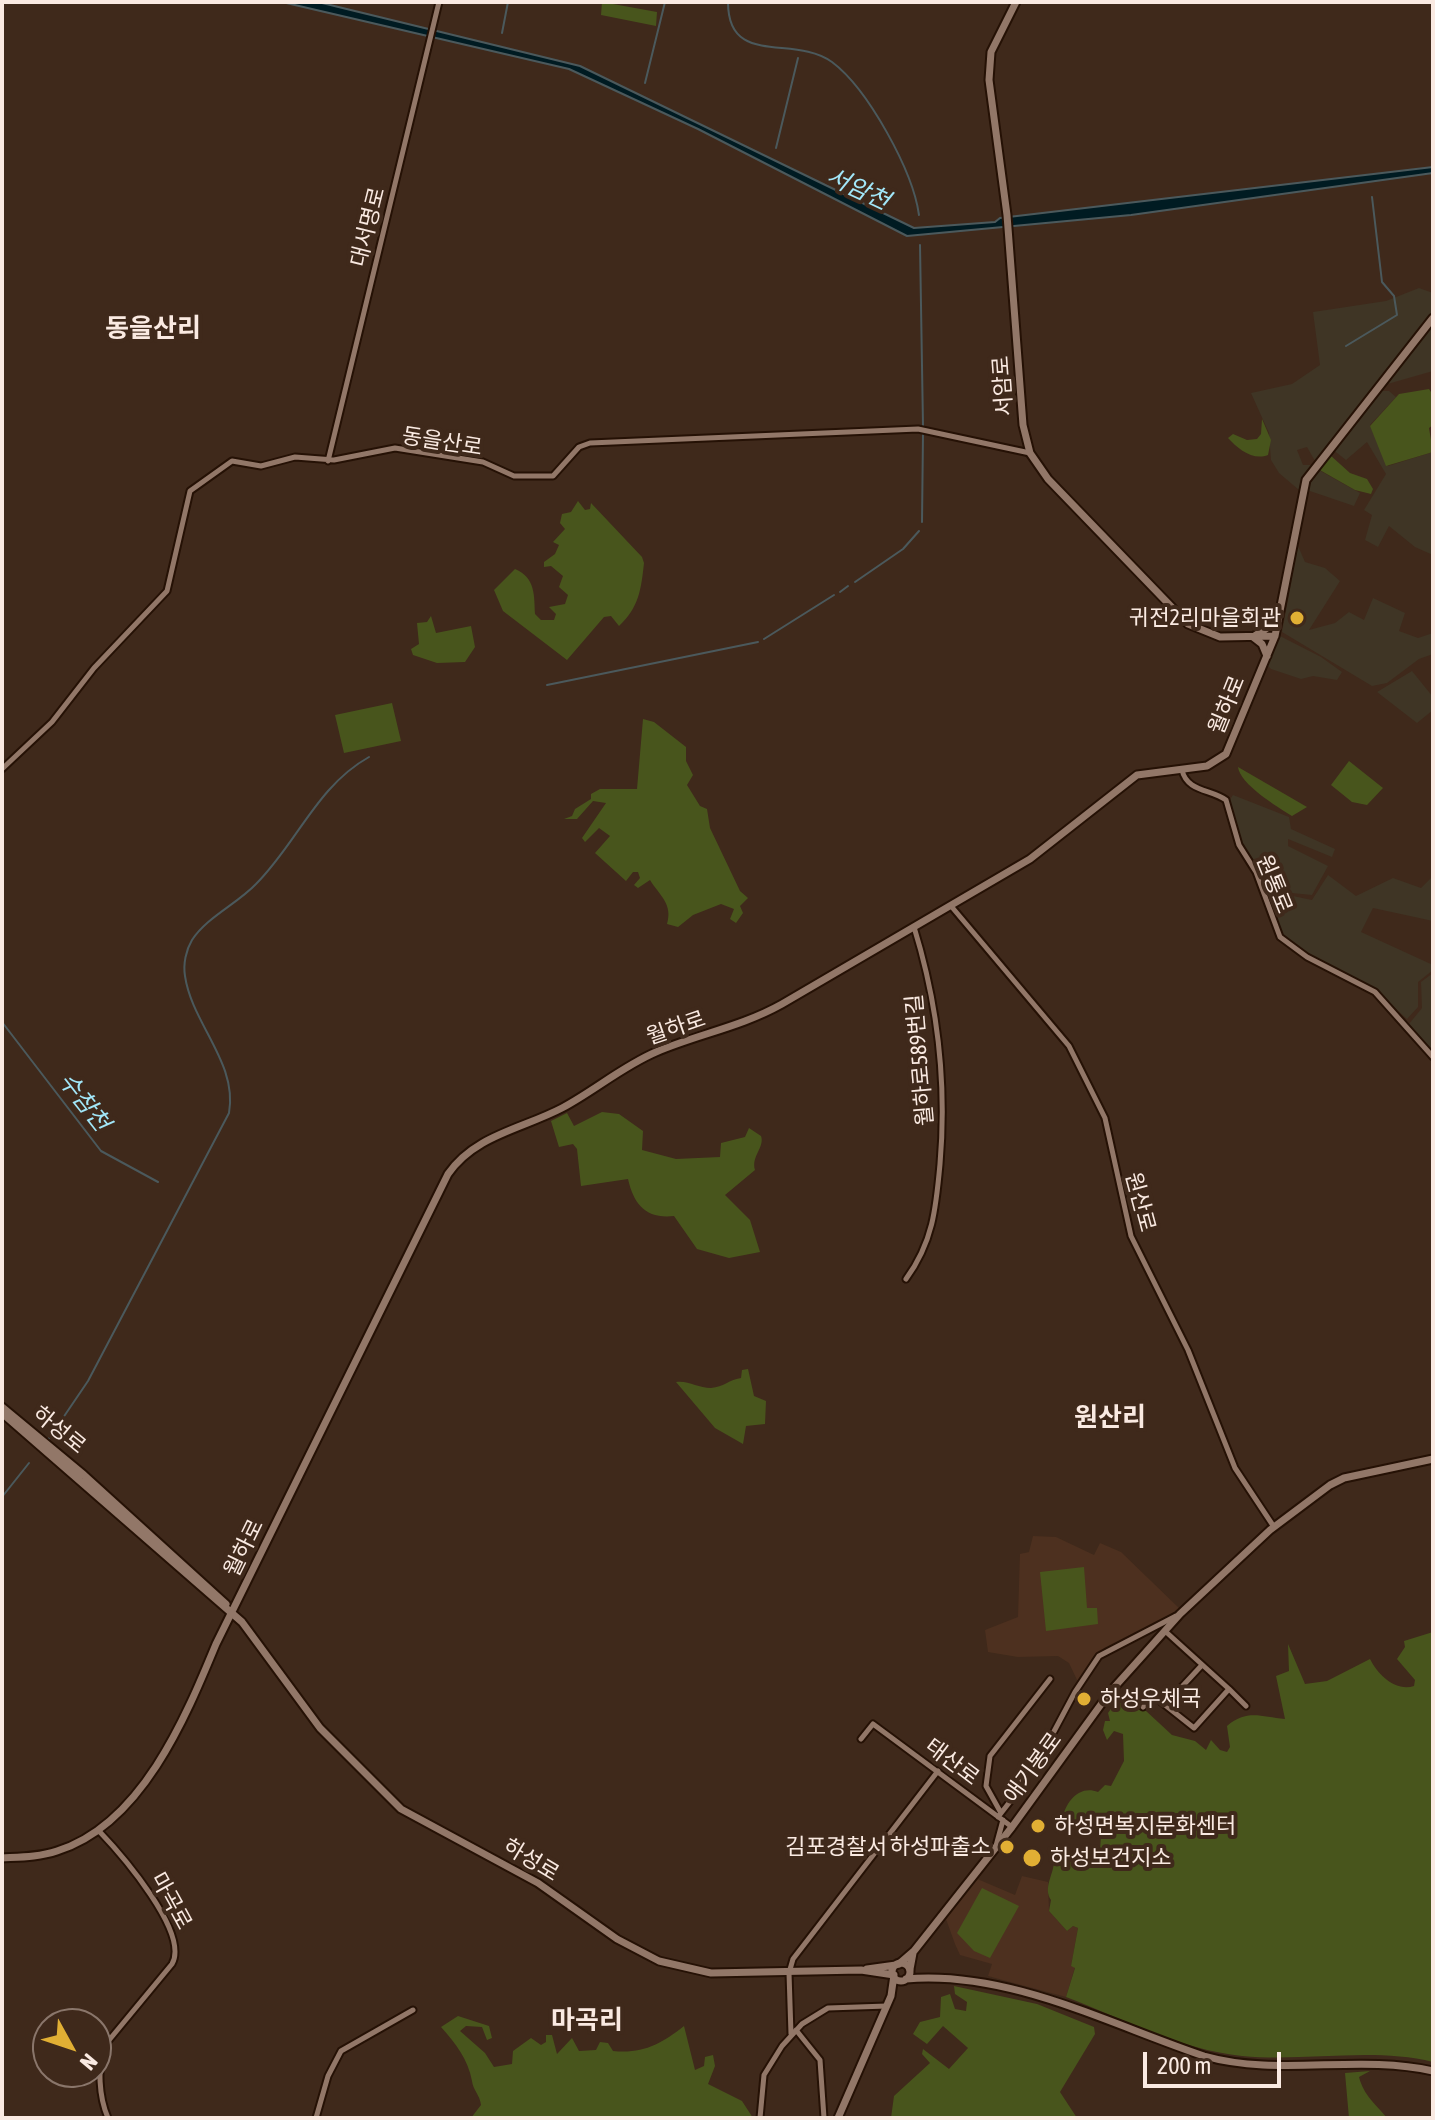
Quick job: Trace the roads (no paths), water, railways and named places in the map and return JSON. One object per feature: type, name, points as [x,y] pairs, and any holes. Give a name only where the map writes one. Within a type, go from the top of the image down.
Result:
[{"type":"street","name":"대서명로","points":[[328,461],[439,2]]},
{"type":"street","name":"서암로","points":[[1016,2],[994,42],[989,65],[1007,215],[1023,425],[1030,453],[1062,496],[1188,624],[1220,637],[1275,636]]},
{"type":"street","name":"월하로","points":[[2,1858],[56,1852],[99,1831],[132,1798],[170,1741],[194,1700],[232,1613],[448,1174],[463,1154],[501,1133],[561,1109],[659,1051],[753,1020],[1032,858],[1137,775],[1207,766],[1226,754],[1275,636],[1308,476],[1433,318]]},
{"type":"street","name":"동을산로","points":[[2,769],[52,722],[94,668],[167,591],[193,486],[236,461],[261,466],[295,457],[328,461],[406,448],[483,462],[514,476],[553,476],[579,447],[590,443],[918,429],[1030,453]]},
{"type":"street","points":[[1267,658],[1262,644],[1253,637],[1279,619]]},
{"type":"street","name":"원통로","points":[[1182,769],[1185,779],[1193,786],[1226,800],[1239,845],[1256,872],[1280,937],[1307,957],[1375,992],[1433,1057]]},
{"type":"street","name":"원산로","points":[[950,906],[1069,1046],[1089,1081],[1105,1118],[1131,1236],[1188,1350],[1235,1468],[1274,1527]]},
{"type":"street","name":"월하로589번길","points":[[906,1279],[925,1249],[936,1218],[944,1111],[935,1007],[914,927]]},
{"type":"street","name":"하성로","points":[[2,1409],[232,1613],[320,1728],[401,1809],[538,1883],[647,1956],[711,1973],[861,1970],[905,1979]]},
{"type":"street","name":"애기봉로","points":[[898,1964],[914,1951],[1012,1827],[1110,1692],[1180,1614],[1274,1527],[1344,1478],[1433,1459]]},
{"type":"street","points":[[996,1846],[1001,1817],[1021,1777],[1043,1752],[1075,1692],[1099,1656],[1180,1614]]},
{"type":"street","points":[[1165,1631],[1246,1706]]},
{"type":"street","points":[[1165,1705],[1202,1665]]},
{"type":"street","name":"태산로","points":[[1001,1817],[986,1786],[991,1753],[1020,1722],[1050,1679]]},
{"type":"street","points":[[1143,1707],[1153,1697],[1194,1728],[1229,1689]]},
{"type":"street","name":"태산로","points":[[861,1739],[873,1724],[1012,1827]]},
{"type":"street","points":[[824,2118],[820,2060],[793,2032],[789,1973],[793,1959],[938,1771]]},
{"type":"street","name":"마곡로","points":[[99,1831],[136,1872],[170,1930],[177,1951],[172,1964],[105,2045],[101,2088],[108,2118]]},
{"type":"street","points":[[891,1996],[905,1979],[914,1951]]},
{"type":"street","points":[[838,2118],[891,1996],[898,1964]]},
{"type":"street","points":[[861,1970],[898,1964],[933,1977],[1019,1991],[1216,2059],[1251,2064],[1385,2064],[1433,2071]]},
{"type":"street","points":[[905,1979],[933,1977]]},
{"type":"street","points":[[760,2118],[764,2075],[793,2032],[828,2008],[887,2006]]},
{"type":"street","points":[[316,2118],[328,2076],[341,2051],[413,2010]]},
{"type":"water","points":[[282,2],[318,2],[580,66],[914,228],[995,222],[1000,218],[1433,167],[1433,173],[1131,215],[907,236],[698,129],[569,69]]},
{"type":"waterway","points":[[502,33],[508,2]]},
{"type":"waterway","points":[[645,83],[665,2]]},
{"type":"waterway","points":[[728,2],[731,22],[739,35],[751,43],[817,54],[846,75],[887,132],[908,176],[919,215]]},
{"type":"waterway","points":[[776,148],[798,58]]},
{"type":"waterway","points":[[1346,346],[1397,315],[1394,296],[1382,282],[1372,197]]},
{"type":"waterway","points":[[920,245],[923,426]]},
{"type":"waterway","points":[[922,522],[923,433]]},
{"type":"waterway","points":[[855,582],[903,549],[919,531]]},
{"type":"waterway","points":[[840,592],[848,586]]},
{"type":"waterway","points":[[764,639],[834,595]]},
{"type":"waterway","points":[[547,685],[758,642]]},
{"type":"waterway","points":[[48,1440],[88,1381],[229,1113],[227,1077],[189,994],[185,962],[190,944],[206,924],[256,884],[335,783],[369,757]]},
{"type":"waterway","name":"수참천","points":[[2,1022],[101,1151],[158,1182]]},
{"type":"waterway","points":[[2,1497],[29,1463]]},
{"type":"place","name":"귀전2리마을회관","points":[[1297,618]]},
{"type":"place","name":"하성우체국","points":[[1084,1699]]},
{"type":"place","name":"하성면복지문화센터","points":[[1038,1826]]},
{"type":"place","name":"김포경찰서 하성파출소","points":[[1007,1847]]},
{"type":"place","name":"하성보건지소","points":[[1032,1858]]},
{"type":"district","name":"동을산리","points":[[153,329]]},
{"type":"district","name":"원산리","points":[[1110,1418]]},
{"type":"district","name":"마곡리","points":[[587,2021]]},
{"type":"water label","name":"서암천","points":[[858,189]]}]
